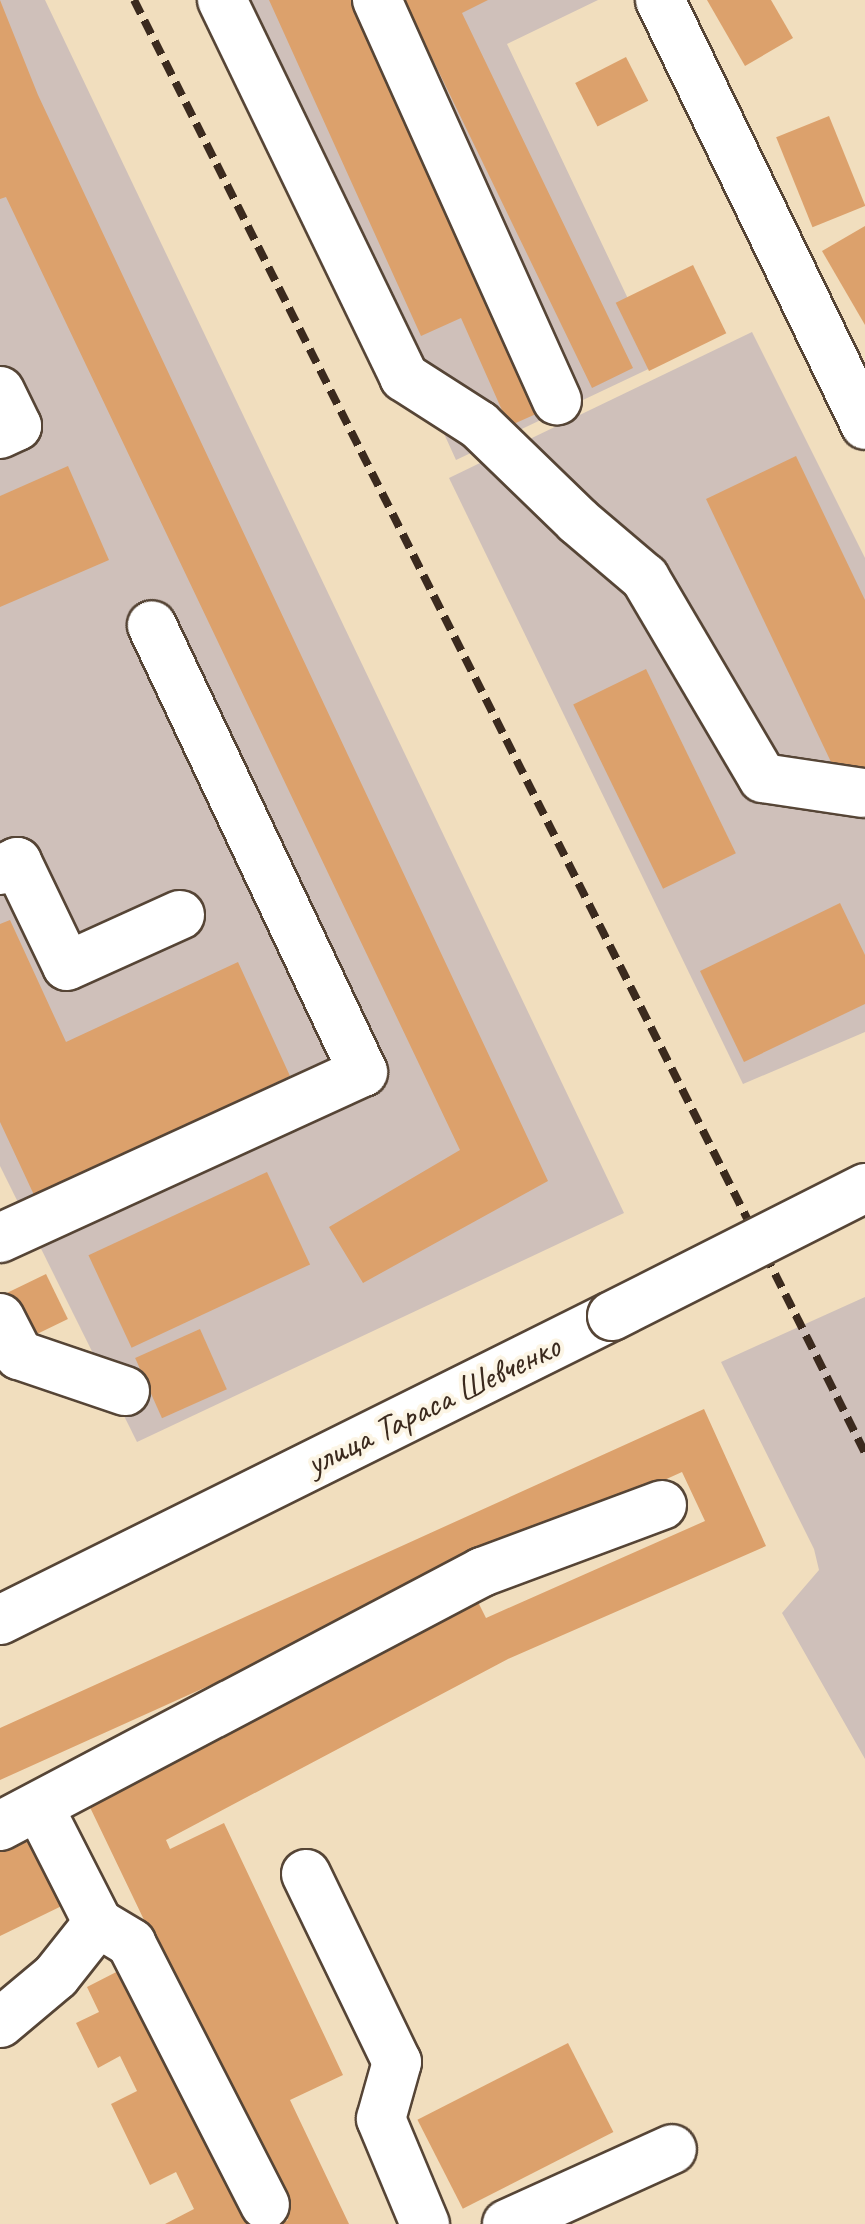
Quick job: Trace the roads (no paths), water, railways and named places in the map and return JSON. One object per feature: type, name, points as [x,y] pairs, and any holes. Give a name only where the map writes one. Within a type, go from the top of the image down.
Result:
[{"type":"street","points":[[222,0],[404,377],[479,425],[578,521],[645,578],[763,778],[863,792]]},
{"type":"street","points":[[377,0],[558,400]]},
{"type":"street","points":[[660,0],[865,425]]},
{"type":"street","points":[[0,391],[17,426],[0,434]]},
{"type":"street","points":[[0,1238],[363,1072],[152,625]]},
{"type":"street","points":[[0,870],[18,862],[67,966],[180,915]]},
{"type":"street","name":"улица Тараса Шевченко","points":[[0,1620],[865,1188]]},
{"type":"street","points":[[0,1318],[18,1354],[125,1391]]},
{"type":"street","points":[[265,2205],[132,1943],[98,1923],[20,1817],[482,1572],[662,1505]]},
{"type":"street","points":[[306,1874],[397,2062],[381,2119],[425,2224]]},
{"type":"street","points":[[0,2023],[56,1976],[98,1923]]},
{"type":"street","points":[[508,2224],[672,2148]]},
{"type":"railway","points":[[134,0],[865,1453]]}]
